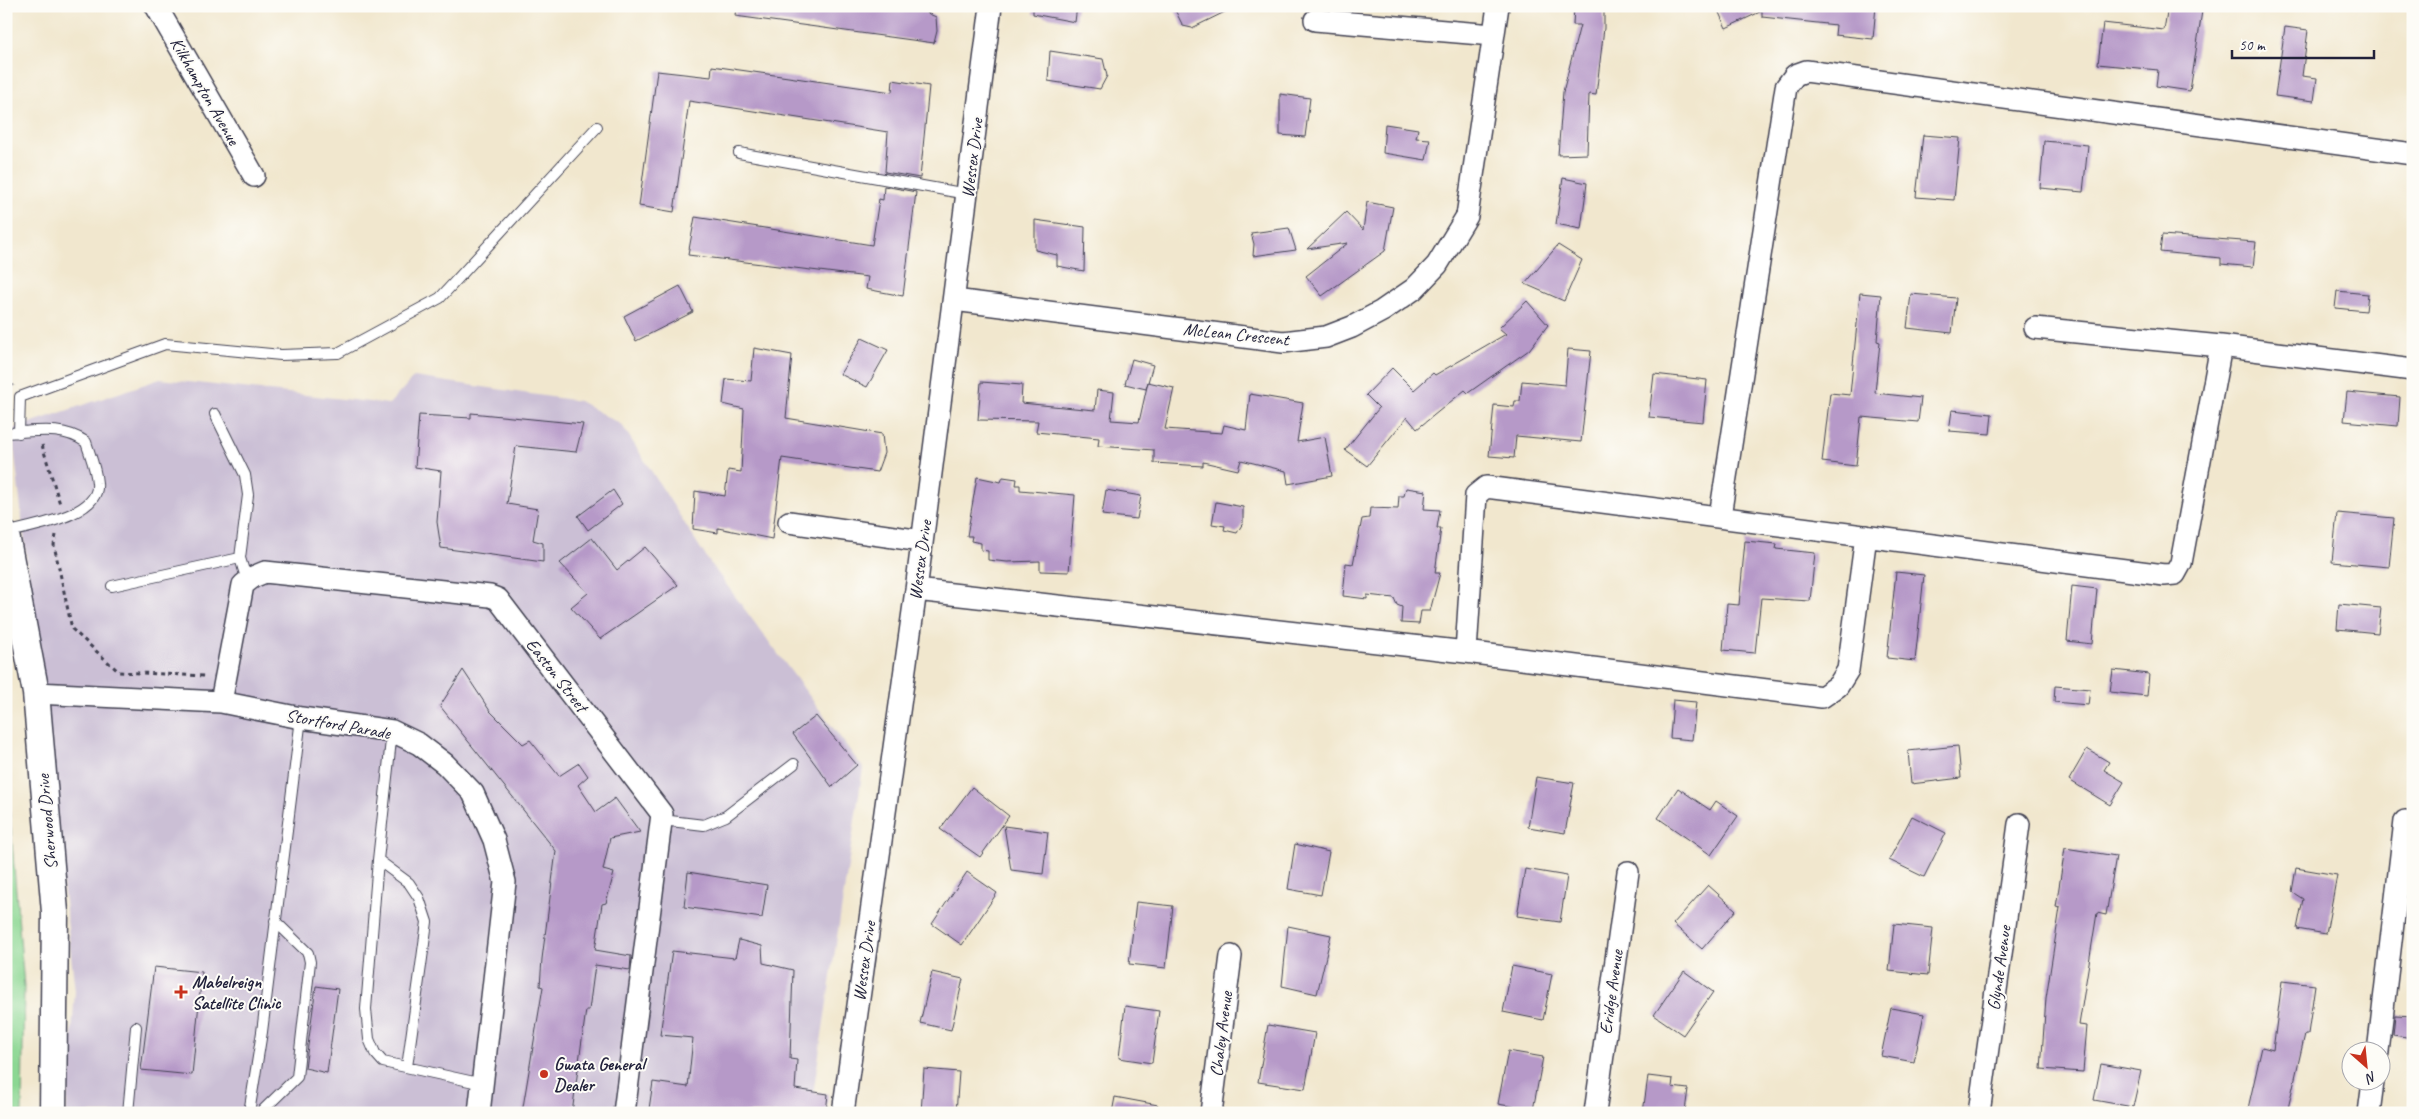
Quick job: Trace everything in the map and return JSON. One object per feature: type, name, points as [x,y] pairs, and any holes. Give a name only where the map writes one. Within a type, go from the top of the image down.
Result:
[{"type":"street","name":"Kilkhampton Avenue","points":[[156,6],[254,176]]},
{"type":"street","name":"Wessex Drive","points":[[843,1113],[916,590],[991,6]]},
{"type":"street","name":"McLean Crescent","points":[[954,300],[1283,342],[1326,337],[1352,327],[1382,311],[1414,289],[1437,266],[1467,216],[1498,6]]},
{"type":"street","points":[[1315,20],[1493,35]]},
{"type":"street","points":[[1720,516],[1786,86],[1794,74],[1806,71],[2413,154]]},
{"type":"street","points":[[2035,328],[2221,346],[2413,370]]},
{"type":"street","points":[[1466,652],[1476,495],[1486,487],[2164,575],[2175,574],[2181,563],[2221,346]]},
{"type":"street","points":[[789,522],[922,541]]},
{"type":"street","name":"Sherwood Drive","points":[[6,534],[36,693],[55,912],[53,1113]]},
{"type":"street","points":[[916,590],[1466,652],[1822,697],[1838,686],[1848,670],[1866,536]]},
{"type":"street","name":"Easton Street","points":[[247,581],[265,572],[496,597],[659,807],[662,820]]},
{"type":"street","points":[[221,702],[243,586],[247,581]]},
{"type":"street","name":"Stortford Parade","points":[[36,693],[221,702],[301,718],[392,731],[419,744],[445,764],[473,794],[494,840],[504,871],[505,882],[480,1113]]},
{"type":"street","points":[[624,1113],[662,820]]},
{"type":"street","points":[[2379,1042],[2405,820]]},
{"type":"street","name":"Glynde Avenue","points":[[1979,1113],[2019,824]]},
{"type":"street","name":"Eridge Avenue","points":[[1595,1113],[1628,872]]},
{"type":"street","name":"Chaley Avenue","points":[[1211,1113],[1230,956]]},
{"type":"street","points":[[2368,1113],[2371,1092]]},
{"type":"lane","points":[[19,433],[20,397],[165,344],[281,356],[338,354],[440,298],[597,127]]},
{"type":"lane","points":[[740,153],[967,194]]},
{"type":"lane","points":[[216,414],[245,475],[248,495],[240,558],[247,581]]},
{"type":"lane","points":[[6,433],[64,430],[86,442],[98,484],[94,499],[80,511],[6,534]]},
{"type":"lane","points":[[112,586],[240,558]]},
{"type":"lane","points":[[249,1113],[301,718]]},
{"type":"lane","points":[[392,731],[378,860],[366,1009],[369,1039],[375,1052],[384,1062],[483,1084]]},
{"type":"lane","points":[[662,820],[704,825],[726,816],[794,764]]},
{"type":"lane","points":[[378,860],[409,883],[419,898],[427,922],[407,1067]]},
{"type":"lane","points":[[260,1113],[297,1077],[310,962],[308,953],[275,921]]},
{"type":"lane","points":[[128,1113],[136,1027]]},
{"type":"path","points":[[19,433],[41,442],[60,504],[54,545],[72,628],[118,672],[226,677]]},
{"type":"shaded area","points":[[414,377],[579,401],[622,425],[708,560],[863,768],[810,1113],[66,1113],[75,991],[12,429],[160,379],[389,404]]},
{"type":"green space","points":[[6,772],[24,986],[22,1113],[6,1113]]},
{"type":"building","points":[[736,6],[926,6],[927,13],[936,17],[937,31],[934,43],[735,16]]},
{"type":"building","points":[[1033,6],[1077,6],[1075,22],[1033,14]]},
{"type":"building","points":[[1173,6],[1237,6],[1192,28],[1183,26]]},
{"type":"building","points":[[1574,6],[1604,6],[1604,28],[1596,95],[1589,94],[1587,154],[1558,155],[1563,92],[1580,25],[1573,25]]},
{"type":"building","points":[[1716,6],[1876,6],[1873,39],[1835,35],[1836,25],[1762,17],[1762,11],[1726,28]]},
{"type":"building","points":[[2168,6],[2202,11],[2190,91],[2156,86],[2158,70],[2098,64],[2103,23],[2164,30]]},
{"type":"building","points":[[2285,27],[2308,30],[2302,76],[2317,78],[2314,101],[2275,96]]},
{"type":"building","points":[[1050,51],[1103,59],[1107,76],[1100,89],[1048,81]]},
{"type":"building","points":[[712,66],[892,92],[893,80],[929,86],[920,178],[885,172],[888,132],[689,101],[674,212],[639,206],[657,71],[711,77]]},
{"type":"building","points":[[1280,94],[1310,98],[1305,137],[1280,135]]},
{"type":"building","points":[[1385,124],[1418,129],[1416,138],[1430,139],[1426,160],[1383,153]]},
{"type":"building","points":[[1923,135],[1960,138],[1954,200],[1916,197]]},
{"type":"building","points":[[2044,141],[2088,145],[2083,192],[2040,188]]},
{"type":"building","points":[[1563,178],[1587,183],[1581,229],[1556,224]]},
{"type":"building","points":[[884,186],[916,192],[903,296],[866,289],[868,277],[688,255],[695,217],[872,245],[879,199],[883,200]]},
{"type":"building","points":[[1367,202],[1393,207],[1385,251],[1322,296],[1306,276],[1348,243],[1307,249],[1346,212],[1363,230]]},
{"type":"building","points":[[1035,220],[1085,227],[1084,271],[1057,266],[1057,255],[1035,250]]},
{"type":"building","points":[[1289,228],[1296,250],[1253,256],[1254,244],[1251,233]]},
{"type":"building","points":[[2162,235],[2256,242],[2253,267],[2221,264],[2221,258],[2160,252]]},
{"type":"building","points":[[1558,245],[1582,260],[1564,301],[1525,284]]},
{"type":"building","points":[[680,286],[693,312],[636,341],[624,316]]},
{"type":"building","points":[[2337,291],[2368,294],[2366,311],[2335,308]]},
{"type":"building","points":[[1860,293],[1881,295],[1877,341],[1880,342],[1875,393],[1921,398],[1918,422],[1861,417],[1856,466],[1822,462],[1830,393],[1850,395]]},
{"type":"building","points":[[1911,294],[1956,298],[1952,333],[1907,328]]},
{"type":"building","points":[[1527,301],[1548,325],[1529,350],[1468,393],[1465,390],[1417,429],[1407,417],[1367,466],[1345,450],[1379,408],[1366,395],[1392,368],[1414,390],[1433,373],[1435,375],[1506,334],[1499,328]]},
{"type":"building","points":[[862,338],[888,350],[867,387],[840,374]]},
{"type":"building","points":[[754,348],[792,355],[786,418],[882,434],[884,453],[877,472],[782,458],[772,539],[718,528],[718,533],[693,529],[695,491],[725,496],[728,470],[741,472],[744,409],[723,404],[726,379],[751,381]]},
{"type":"building","points":[[1568,349],[1591,351],[1581,442],[1516,436],[1514,458],[1489,456],[1494,405],[1514,407],[1515,401],[1520,401],[1522,381],[1565,385]]},
{"type":"building","points":[[1132,359],[1153,365],[1146,389],[1125,384]]},
{"type":"building","points":[[1654,374],[1707,380],[1703,422],[1649,417]]},
{"type":"building","points":[[981,382],[1022,385],[1021,403],[1095,410],[1097,390],[1114,392],[1111,420],[1139,422],[1148,382],[1174,388],[1165,429],[1222,433],[1224,425],[1246,430],[1250,394],[1303,403],[1297,442],[1325,437],[1332,476],[1288,484],[1286,471],[1241,460],[1238,470],[1203,462],[1203,466],[1154,463],[1154,450],[1098,446],[1099,438],[1036,432],[1038,421],[978,420]]},
{"type":"building","points":[[2347,392],[2400,397],[2398,426],[2344,421]]},
{"type":"building","points":[[1952,410],[1992,414],[1990,434],[1949,431]]},
{"type":"building","points":[[471,413],[583,424],[576,452],[516,446],[507,504],[538,509],[533,540],[543,543],[543,562],[441,548],[437,522],[441,471],[415,467],[419,415],[471,418]]},
{"type":"building","points":[[977,477],[1001,482],[1003,477],[1017,479],[1016,485],[1020,485],[1020,490],[1075,495],[1069,572],[1040,571],[1040,561],[1007,562],[988,560],[988,551],[981,550],[981,543],[971,541],[972,536],[967,536]]},
{"type":"building","points":[[1406,488],[1426,491],[1424,509],[1440,510],[1437,528],[1441,528],[1435,573],[1440,573],[1430,611],[1421,611],[1419,624],[1401,623],[1402,607],[1397,605],[1394,598],[1367,595],[1367,599],[1343,596],[1346,563],[1353,564],[1362,519],[1369,518],[1370,508],[1398,509],[1399,496],[1404,496]]},
{"type":"building","points":[[613,490],[622,504],[588,530],[578,516]]},
{"type":"building","points":[[1106,490],[1141,496],[1137,519],[1102,515]]},
{"type":"building","points":[[1216,502],[1243,507],[1243,523],[1237,533],[1224,530],[1225,526],[1212,524]]},
{"type":"building","points":[[2337,513],[2394,518],[2389,567],[2332,562]]},
{"type":"building","points":[[592,538],[617,570],[645,547],[678,585],[600,639],[571,607],[588,593],[560,563]]},
{"type":"building","points":[[1745,541],[1777,544],[1776,549],[1815,553],[1810,601],[1761,598],[1755,653],[1723,650],[1727,604],[1739,605]]},
{"type":"building","points":[[1896,572],[1924,575],[1915,661],[1887,658]]},
{"type":"building","points":[[2072,586],[2097,589],[2092,644],[2067,641]]},
{"type":"building","points":[[2339,604],[2381,608],[2378,633],[2337,629]]},
{"type":"building","points":[[463,670],[490,711],[523,744],[530,740],[559,776],[579,763],[588,776],[578,785],[596,812],[615,798],[640,832],[610,838],[603,870],[614,873],[606,903],[602,904],[595,950],[631,956],[630,970],[595,965],[589,1010],[586,1010],[572,1113],[522,1113],[543,987],[540,986],[542,959],[556,851],[440,706]]},
{"type":"building","points":[[2113,670],[2149,674],[2147,696],[2110,692]]},
{"type":"building","points":[[2055,686],[2090,689],[2088,705],[2054,702]]},
{"type":"building","points":[[1673,700],[1696,702],[1692,740],[1670,738]]},
{"type":"building","points":[[816,716],[857,765],[832,787],[793,734]]},
{"type":"building","points":[[1958,746],[1961,778],[1911,784],[1908,751]]},
{"type":"building","points":[[2087,749],[2109,762],[2104,770],[2124,782],[2110,805],[2069,780]]},
{"type":"building","points":[[1536,777],[1574,783],[1565,833],[1528,827]]},
{"type":"building","points":[[972,787],[1009,816],[980,857],[940,829]]},
{"type":"building","points":[[1678,788],[1710,810],[1716,801],[1738,816],[1711,855],[1658,818]]},
{"type":"building","points":[[1912,816],[1946,833],[1924,877],[1889,860]]},
{"type":"building","points":[[1004,826],[1048,832],[1043,874],[1011,870]]},
{"type":"building","points":[[1295,844],[1329,852],[1321,895],[1288,889]]},
{"type":"building","points":[[2065,848],[2116,856],[2106,915],[2097,913],[2079,1025],[2087,1026],[2083,1072],[2041,1069],[2046,998],[2060,908],[2056,907]]},
{"type":"building","points":[[2296,868],[2337,875],[2326,934],[2297,929],[2303,899],[2292,892]]},
{"type":"building","points":[[1525,869],[1567,876],[1560,922],[1517,916]]},
{"type":"building","points":[[688,872],[767,885],[762,918],[684,907]]},
{"type":"building","points":[[967,872],[997,893],[962,945],[932,924]]},
{"type":"building","points":[[1708,885],[1736,910],[1702,949],[1673,924]]},
{"type":"building","points":[[1136,902],[1173,906],[1166,968],[1129,964]]},
{"type":"building","points":[[1894,924],[1933,928],[1928,975],[1889,971]]},
{"type":"building","points":[[1288,926],[1331,935],[1317,994],[1282,986]]},
{"type":"building","points":[[739,940],[762,946],[763,963],[793,970],[790,1059],[797,1060],[795,1089],[828,1094],[826,1113],[668,1113],[649,1109],[653,1082],[688,1087],[693,1038],[660,1035],[672,951],[735,958]]},
{"type":"building","points":[[1512,966],[1552,974],[1543,1020],[1503,1012]]},
{"type":"building","points":[[154,967],[202,972],[192,1075],[141,1070]]},
{"type":"building","points":[[1684,971],[1713,992],[1683,1035],[1654,1015]]},
{"type":"building","points":[[932,972],[963,979],[951,1030],[920,1023]]},
{"type":"building","points":[[2282,981],[2315,985],[2308,1034],[2305,1034],[2287,1113],[2247,1113],[2262,1047],[2273,1050]]},
{"type":"building","points":[[316,986],[338,989],[327,1073],[305,1068]]},
{"type":"building","points":[[1125,1006],[1159,1011],[1152,1063],[1119,1058]]},
{"type":"building","points":[[1891,1008],[1924,1014],[1914,1062],[1881,1056]]},
{"type":"building","points":[[2395,1015],[2413,1016],[2413,1038],[2393,1035]]},
{"type":"building","points":[[1268,1025],[1315,1033],[1305,1089],[1258,1082]]},
{"type":"building","points":[[1508,1051],[1543,1057],[1533,1110],[1498,1104]]},
{"type":"building","points":[[2101,1064],[2141,1071],[2133,1107],[2094,1100]]},
{"type":"building","points":[[924,1069],[959,1072],[956,1113],[921,1113]]},
{"type":"building","points":[[1648,1076],[1673,1079],[1672,1087],[1688,1089],[1685,1111],[1643,1113]]},
{"type":"building","points":[[1115,1097],[1158,1105],[1157,1113],[1112,1113]]},
{"type":"place","name":"Mabelreign Satellite Clinic","points":[[181,992]]},
{"type":"place","name":"Gwata General Dealer","points":[[544,1074]]}]
